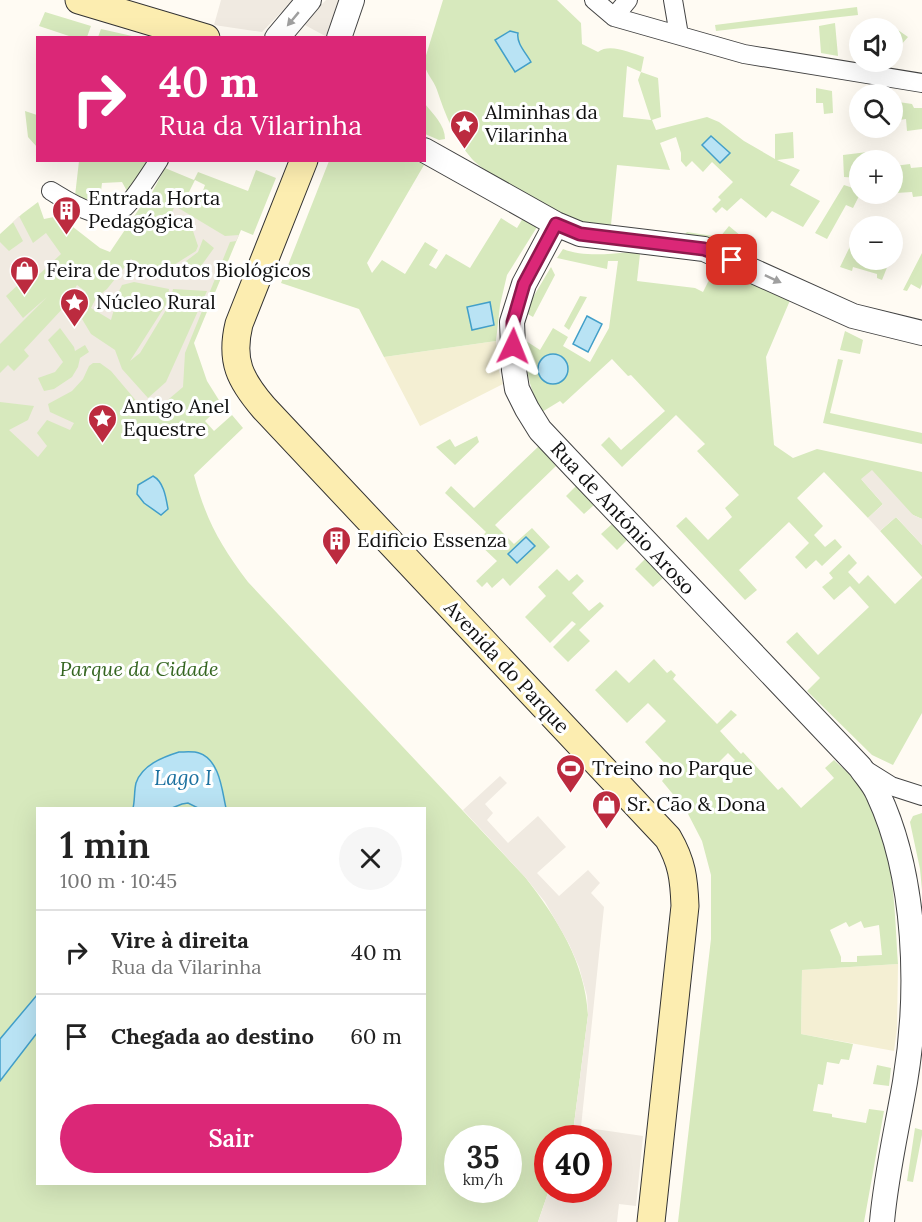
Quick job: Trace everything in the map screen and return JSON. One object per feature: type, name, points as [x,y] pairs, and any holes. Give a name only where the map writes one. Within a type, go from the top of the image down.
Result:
[{"type":"main road","points":[[79,0],[202,36]]},
{"type":"main road","name":"Avenida do Parque","points":[[303,162],[238,324],[234,343],[237,364],[245,382],[264,408],[660,830],[678,854],[684,880],[685,906],[651,1222]]},
{"type":"street","points":[[279,36],[309,0]]},
{"type":"street","points":[[340,36],[352,0]]},
{"type":"street","points":[[594,0],[614,17],[744,54],[922,83]]},
{"type":"street","points":[[614,17],[628,0]]},
{"type":"street","points":[[673,0],[679,35]]},
{"type":"street","points":[[426,151],[556,224],[580,234],[704,249],[853,316],[922,333]]},
{"type":"street","points":[[51,191],[84,210],[111,213],[125,207],[158,162]]},
{"type":"street","name":"Rua de António Aroso","points":[[556,224],[524,284],[513,322],[514,370],[517,389],[527,410],[540,430],[860,767],[877,792],[894,834],[904,871],[913,972],[912,1023],[905,1082],[886,1184],[882,1222]]},
{"type":"street","name":"Rua de António Aroso","points":[[860,767],[891,786],[922,796]]},
{"type":"street","points":[[905,1082],[922,1048]]},
{"type":"shaded area","points":[[221,0],[293,0],[262,32],[214,25]]},
{"type":"shaded area","points":[[326,0],[341,0],[327,36],[303,24]]},
{"type":"shaded area","points":[[175,206],[225,236],[239,235],[236,241],[230,242],[185,353],[183,387],[149,416],[111,371],[100,363],[93,363],[72,391],[48,404],[50,412],[74,423],[70,430],[47,420],[37,433],[47,446],[38,457],[9,430],[28,420],[34,406],[0,402],[0,373],[8,365],[14,371],[29,356],[24,350],[65,306],[77,285],[86,292],[78,304],[88,310],[82,319],[91,334],[115,350],[122,369],[148,398],[166,382],[207,291],[173,289],[169,305],[140,353],[130,361],[167,303],[169,289],[134,282],[122,285],[111,320],[91,308],[96,298],[107,289],[131,259],[139,266],[166,270],[196,251],[198,246],[193,231],[170,216]],"holes":[[[203,239],[214,248],[196,273],[173,271],[198,252]],[[60,328],[75,351],[85,345],[89,352],[80,358],[72,377],[54,389],[44,391],[38,378],[55,372],[63,362],[48,340]]]},
{"type":"shaded area","points":[[19,216],[33,243],[46,233],[61,254],[23,289],[19,284],[6,296],[23,318],[47,297],[0,344],[0,242],[9,251],[23,241],[13,222]]},
{"type":"shaded area","points":[[496,341],[499,371],[503,384],[420,426],[384,357]]},
{"type":"shaded area","points":[[872,470],[913,515],[922,519],[922,545],[896,517],[880,531],[868,518],[883,504],[861,479]]},
{"type":"shaded area","points":[[500,776],[507,783],[485,804],[493,813],[487,820],[508,843],[538,816],[566,847],[537,873],[559,896],[588,870],[600,883],[591,893],[604,907],[581,1125],[574,1125],[588,1015],[587,996],[579,967],[545,902],[463,810]]},
{"type":"shaded area","points":[[898,964],[897,1029],[894,1051],[801,1034],[802,970]]},
{"type":"shaded area","points":[[612,1132],[643,1136],[636,1206],[619,1204],[617,1222],[538,1222],[545,1203],[612,1203]]},
{"type":"green space","points":[[443,0],[557,0],[581,23],[582,44],[598,52],[608,48],[644,57],[641,72],[658,78],[661,117],[652,120],[656,130],[707,117],[719,122],[744,141],[775,159],[775,134],[793,132],[794,158],[777,160],[800,170],[790,185],[820,201],[803,227],[772,211],[766,218],[741,198],[727,211],[722,207],[716,213],[712,209],[721,200],[718,197],[733,182],[712,162],[703,172],[692,161],[686,167],[681,161],[676,137],[660,143],[670,170],[617,165],[611,225],[591,224],[577,220],[509,185],[472,159],[460,144],[451,126],[436,86],[426,70],[426,55]],"holes":[[[627,66],[641,72],[638,80],[651,120],[623,117]]]},
{"type":"green space","points":[[857,7],[858,15],[716,31],[715,25]]},
{"type":"green space","points":[[45,12],[91,26],[87,36],[69,36],[39,26]]},
{"type":"green space","points":[[835,23],[838,56],[821,53],[819,26]]},
{"type":"green space","points":[[101,29],[132,36],[98,36]]},
{"type":"green space","points":[[903,34],[908,37],[903,43]]},
{"type":"green space","points":[[816,88],[832,91],[833,113],[824,114],[823,103],[816,103]]},
{"type":"green space","points":[[903,103],[912,104],[914,108],[922,108],[922,129],[907,131],[906,119],[903,119]]},
{"type":"green space","points":[[426,105],[441,124],[445,139],[439,140],[426,134]]},
{"type":"green space","points":[[25,111],[36,115],[36,146],[28,137]]},
{"type":"green space","points":[[849,154],[849,177],[844,177],[843,155]]},
{"type":"green space","points":[[79,162],[149,162],[128,193],[122,182],[102,183],[100,199],[83,199],[75,196]]},
{"type":"green space","points":[[329,162],[419,162],[424,165],[367,263],[372,273],[382,260],[405,274],[425,242],[438,250],[429,265],[436,269],[446,254],[470,268],[501,218],[517,228],[523,218],[537,227],[507,275],[500,305],[496,341],[384,357],[359,309],[281,283]]},
{"type":"green space","points":[[910,164],[911,168],[922,167],[922,196],[913,197],[912,192],[903,193],[903,165]]},
{"type":"green space","name":"Parque da Cidade","points":[[165,168],[194,180],[198,172],[248,191],[256,170],[276,178],[253,235],[241,230],[194,343],[207,381],[222,405],[205,421],[214,431],[232,415],[243,428],[194,475],[215,532],[248,582],[525,877],[548,908],[575,959],[586,996],[588,1015],[574,1125],[534,1125],[534,1203],[545,1203],[538,1222],[0,1222],[0,234],[38,202],[44,219],[59,216],[100,248],[110,252],[141,206],[147,202]],"holes":[[[195,180],[205,185],[201,196],[190,206],[184,202]]]},
{"type":"green space","points":[[844,185],[849,187],[849,204],[855,204],[853,208],[846,205],[827,239],[815,233]]},
{"type":"green space","points":[[729,226],[747,241],[739,253],[682,237],[687,232],[720,237]]},
{"type":"green space","points":[[849,248],[849,270],[840,267]]},
{"type":"green space","points":[[563,249],[597,254],[657,249],[656,256],[640,254],[637,281],[695,288],[703,292],[718,262],[791,298],[766,357],[774,445],[793,458],[817,449],[922,472],[922,519],[861,479],[883,504],[868,518],[824,472],[797,498],[823,526],[814,535],[825,547],[835,539],[842,547],[822,566],[816,560],[806,569],[795,557],[809,543],[789,522],[739,570],[757,590],[745,600],[676,526],[686,517],[708,540],[732,517],[725,508],[739,495],[697,451],[705,444],[676,415],[622,467],[601,445],[609,437],[621,450],[665,411],[631,375],[628,376],[612,359],[563,404],[560,401],[542,412],[528,377],[523,339],[540,350],[553,328],[568,337],[563,346],[590,362],[609,328],[618,261],[608,261],[607,269],[557,258]]},
{"type":"green space","points":[[922,253],[920,289],[911,284],[907,291],[903,290]]},
{"type":"green space","points":[[551,267],[555,275],[533,317],[526,313]]},
{"type":"green space","points":[[863,270],[886,270],[882,280],[877,278],[877,274]]},
{"type":"green space","points":[[580,296],[587,297],[569,330],[564,326]]},
{"type":"green space","points":[[845,331],[863,340],[860,354],[840,350]]},
{"type":"green space","points":[[838,359],[843,360],[830,413],[922,433],[922,444],[823,423]]},
{"type":"green space","points":[[477,436],[479,442],[455,465],[436,447],[450,439],[455,447]]},
{"type":"green space","points":[[539,446],[556,466],[495,525],[514,544],[532,528],[550,547],[510,586],[503,578],[492,588],[487,582],[482,587],[476,581],[497,561],[477,542],[486,532],[445,493],[451,486],[474,508]]},
{"type":"green space","points":[[576,486],[594,505],[584,514],[566,496]]},
{"type":"green space","points":[[896,517],[922,545],[922,577],[880,531]]},
{"type":"green space","points":[[612,524],[627,540],[617,550],[601,534]]},
{"type":"green space","points":[[849,554],[857,563],[848,572],[859,584],[868,575],[895,604],[922,578],[922,713],[893,765],[872,755],[807,691],[820,678],[786,642],[797,632],[818,655],[869,607],[850,586],[834,600],[822,587],[833,578],[829,573]]},
{"type":"green space","points":[[645,559],[663,578],[653,587],[635,569]]},
{"type":"green space","points":[[557,569],[569,581],[577,574],[584,581],[572,593],[589,611],[600,602],[604,606],[579,630],[590,641],[568,662],[553,647],[576,624],[572,621],[550,643],[525,617],[546,596],[538,587]]},
{"type":"green space","points":[[654,659],[667,673],[671,670],[676,675],[673,679],[717,724],[731,710],[737,715],[720,731],[778,790],[782,787],[801,808],[834,778],[825,768],[834,760],[857,782],[872,806],[880,827],[891,872],[898,964],[802,970],[801,1034],[853,1044],[849,1060],[841,1059],[839,1064],[827,1062],[823,1085],[818,1084],[813,1111],[866,1123],[869,1109],[884,1111],[864,1222],[678,1222],[711,939],[711,875],[702,841],[686,810],[662,781],[671,770],[645,742],[666,721],[648,703],[627,723],[595,690],[616,670],[629,683]],"holes":[[[728,753],[735,760],[719,776],[712,769]],[[861,921],[864,928],[879,925],[882,955],[857,956],[857,962],[841,962],[830,930],[846,922],[849,927]]]},
{"type":"green space","points":[[922,813],[922,890],[910,822],[913,816]]},
{"type":"green space","points":[[877,1065],[891,1068],[889,1086],[873,1084]]},
{"type":"green space","points":[[915,1128],[922,1130],[922,1135],[913,1182],[907,1181]]},
{"type":"water","points":[[510,31],[518,33],[520,44],[531,62],[515,72],[495,40]]},
{"type":"water","points":[[711,136],[730,153],[720,163],[702,145]]},
{"type":"water","points":[[490,302],[494,325],[472,330],[467,307]]},
{"type":"water","points":[[587,316],[602,324],[588,352],[573,344]]},
{"type":"water","points":[[553,354],[559,355],[567,363],[567,375],[559,383],[553,384],[547,383],[539,375],[538,369],[539,363],[547,355]]},
{"type":"water","points":[[153,476],[162,486],[168,509],[161,515],[144,503],[137,494],[138,485]]},
{"type":"water","points":[[526,537],[535,546],[517,563],[508,554]]},
{"type":"water","name":"Lago I","points":[[179,752],[199,753],[206,757],[216,769],[226,807],[196,807],[188,803],[174,807],[133,807],[139,777],[143,771],[160,759]]},
{"type":"water","points":[[36,996],[36,1034],[0,1081],[0,1039]]},
{"type":"place","name":"Alminhas da Vilarinha","points":[[464,150]]},
{"type":"place","name":"Entrada Horta Pedagógica","points":[[67,236]]},
{"type":"place","name":"Feira de Produtos Biológicos","points":[[25,296]]},
{"type":"place","name":"Núcleo Rural","points":[[75,328]]},
{"type":"place","name":"Antigo Anel Equestre","points":[[102,444]]},
{"type":"place","name":"Edificio Essenza","points":[[336,566]]},
{"type":"place","name":"Treino no Parque","points":[[571,794]]},
{"type":"place","name":"Sr. Cão & Dona","points":[[606,830]]},
{"type":"route","points":[[513,346],[513,322],[524,284],[556,224],[580,234],[704,249],[732,260]]}]
